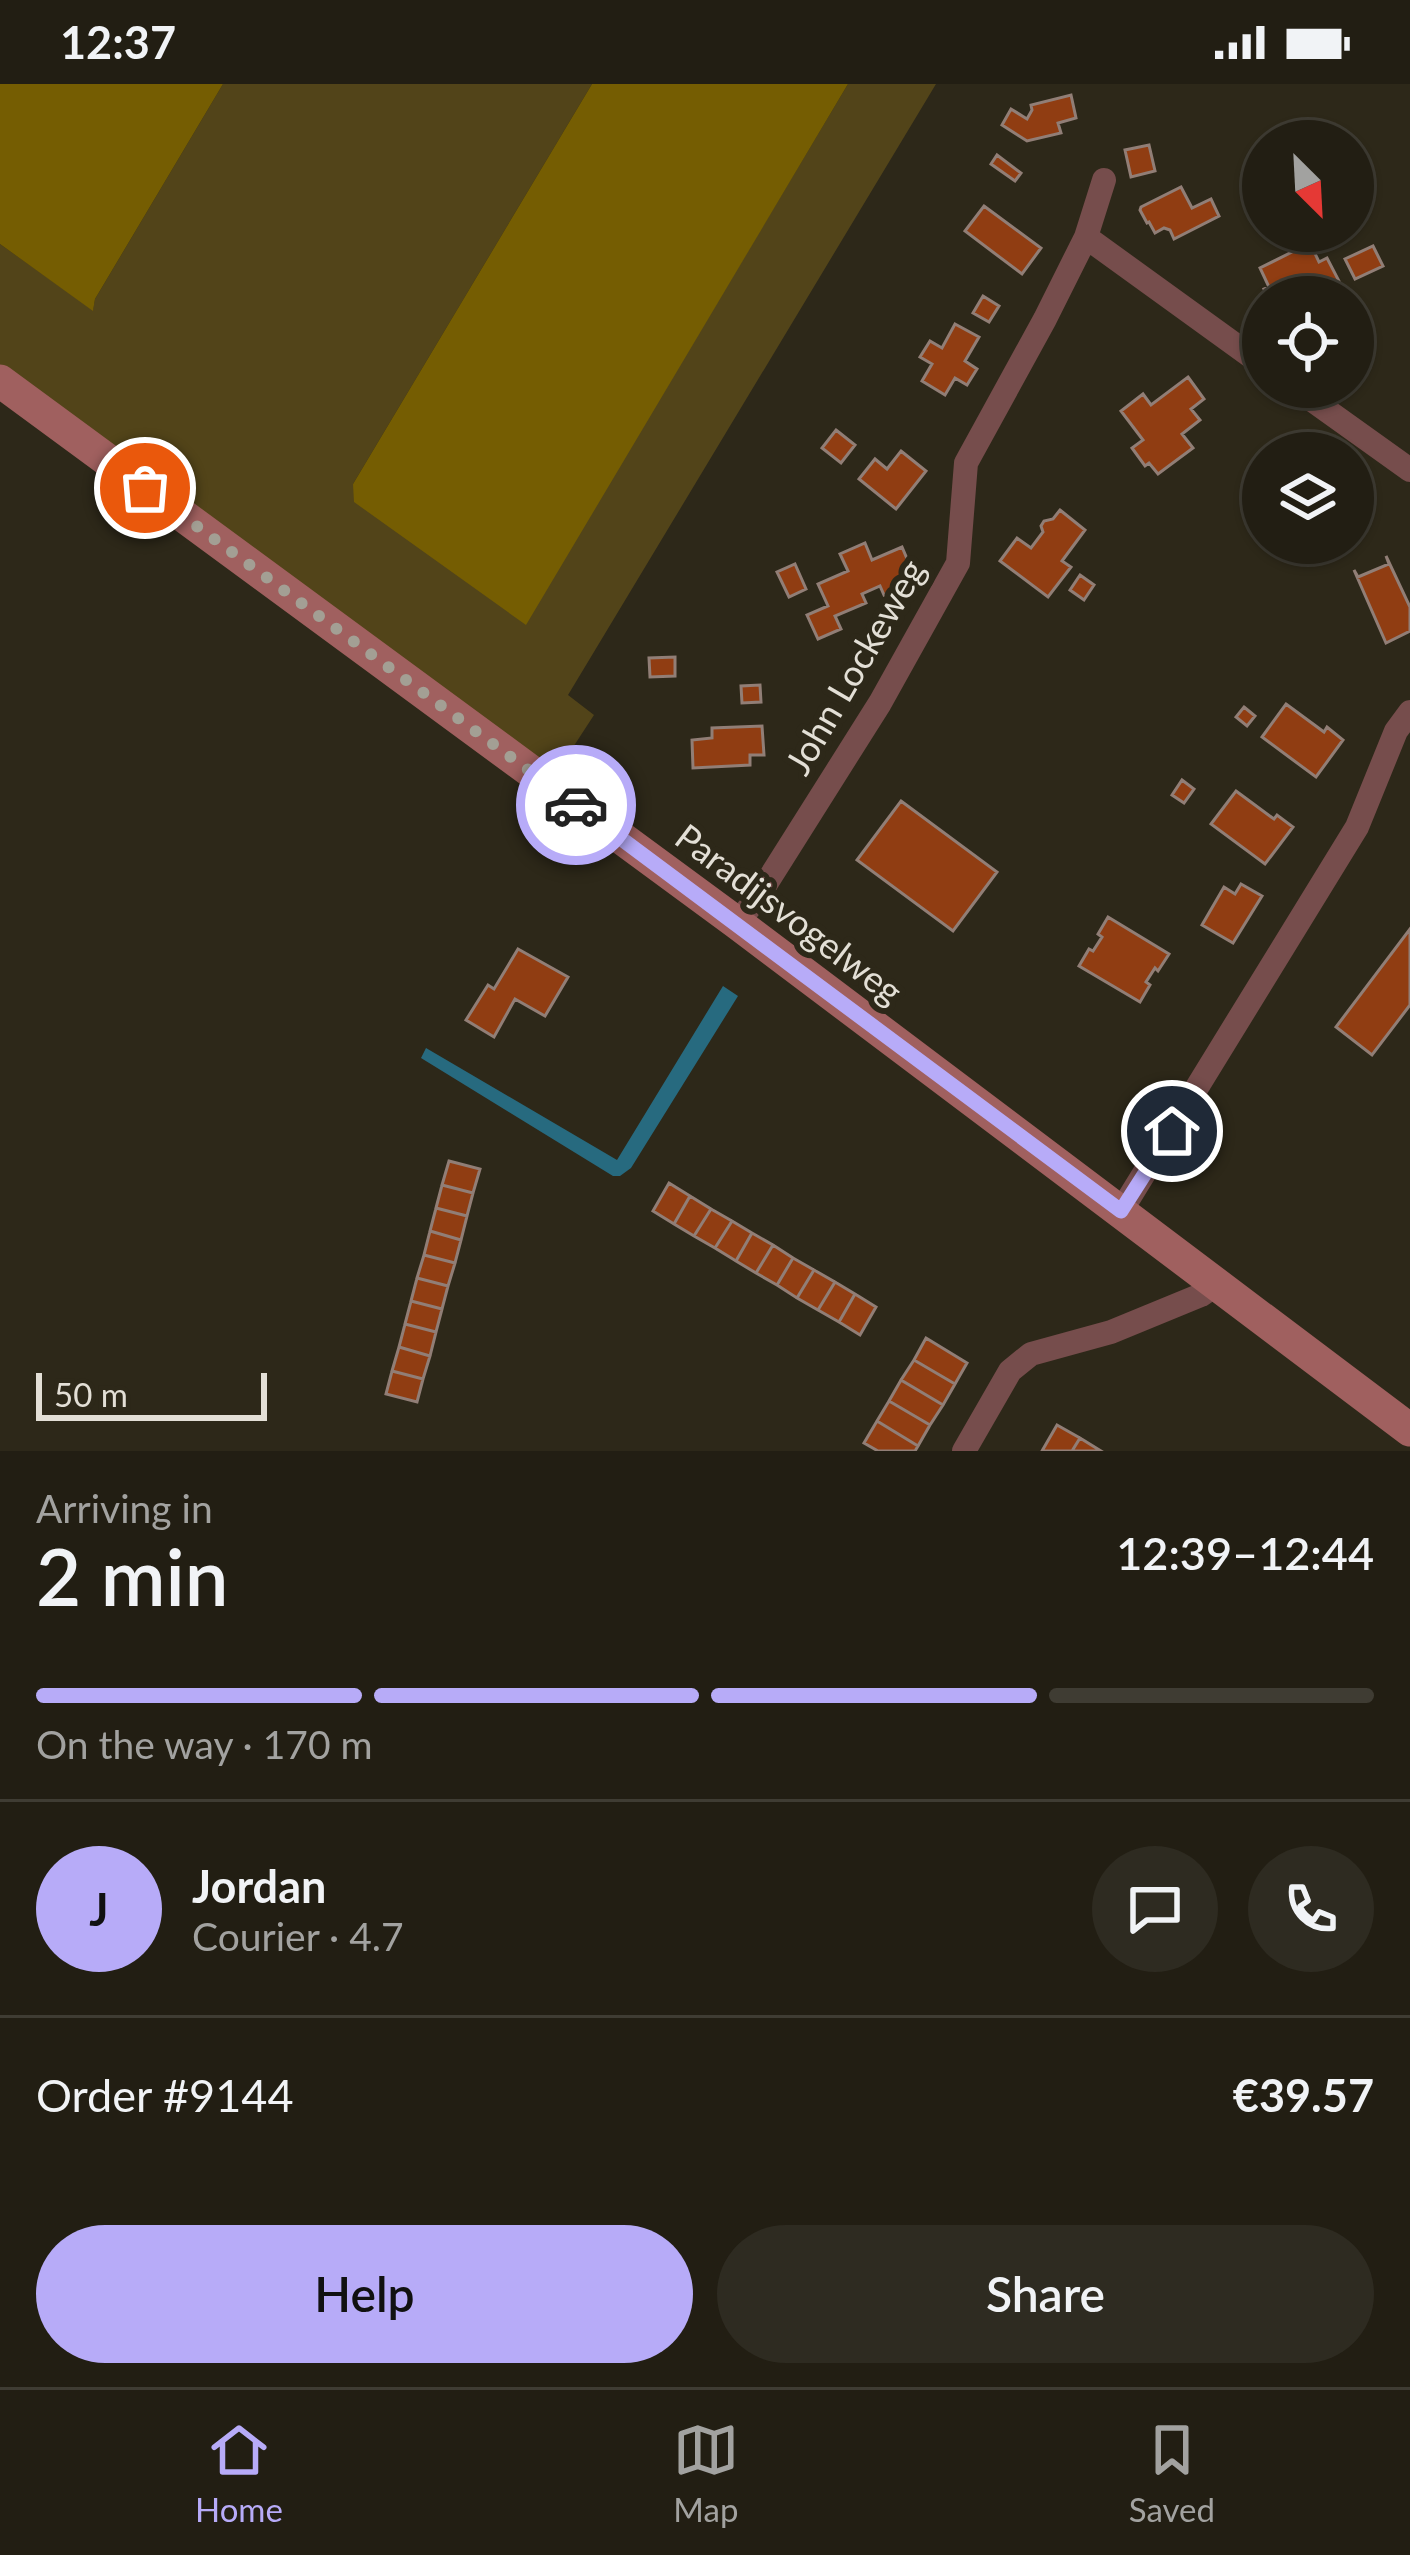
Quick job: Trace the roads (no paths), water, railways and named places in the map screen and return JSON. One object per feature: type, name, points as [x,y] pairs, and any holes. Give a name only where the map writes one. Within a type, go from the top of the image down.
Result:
[{"type":"street","name":"John Lockeweg","points":[[737,923],[880,703],[958,563],[966,463],[1086,237],[1104,180]]},
{"type":"street","points":[[1086,237],[1242,349]]},
{"type":"street","name":"Paradijsvogelweg","points":[[0,381],[737,923],[1410,1430]]},
{"type":"street","points":[[1323,408],[1410,470]]},
{"type":"street","points":[[1121,1211],[1357,827],[1396,731],[1410,712]]},
{"type":"street","points":[[964,1451],[1010,1371],[1031,1354],[1111,1332],[1202,1295],[1217,1284]]},
{"type":"water","points":[[723,986],[738,996],[631,1168],[620,1176],[421,1058],[426,1048],[617,1160]]}]
